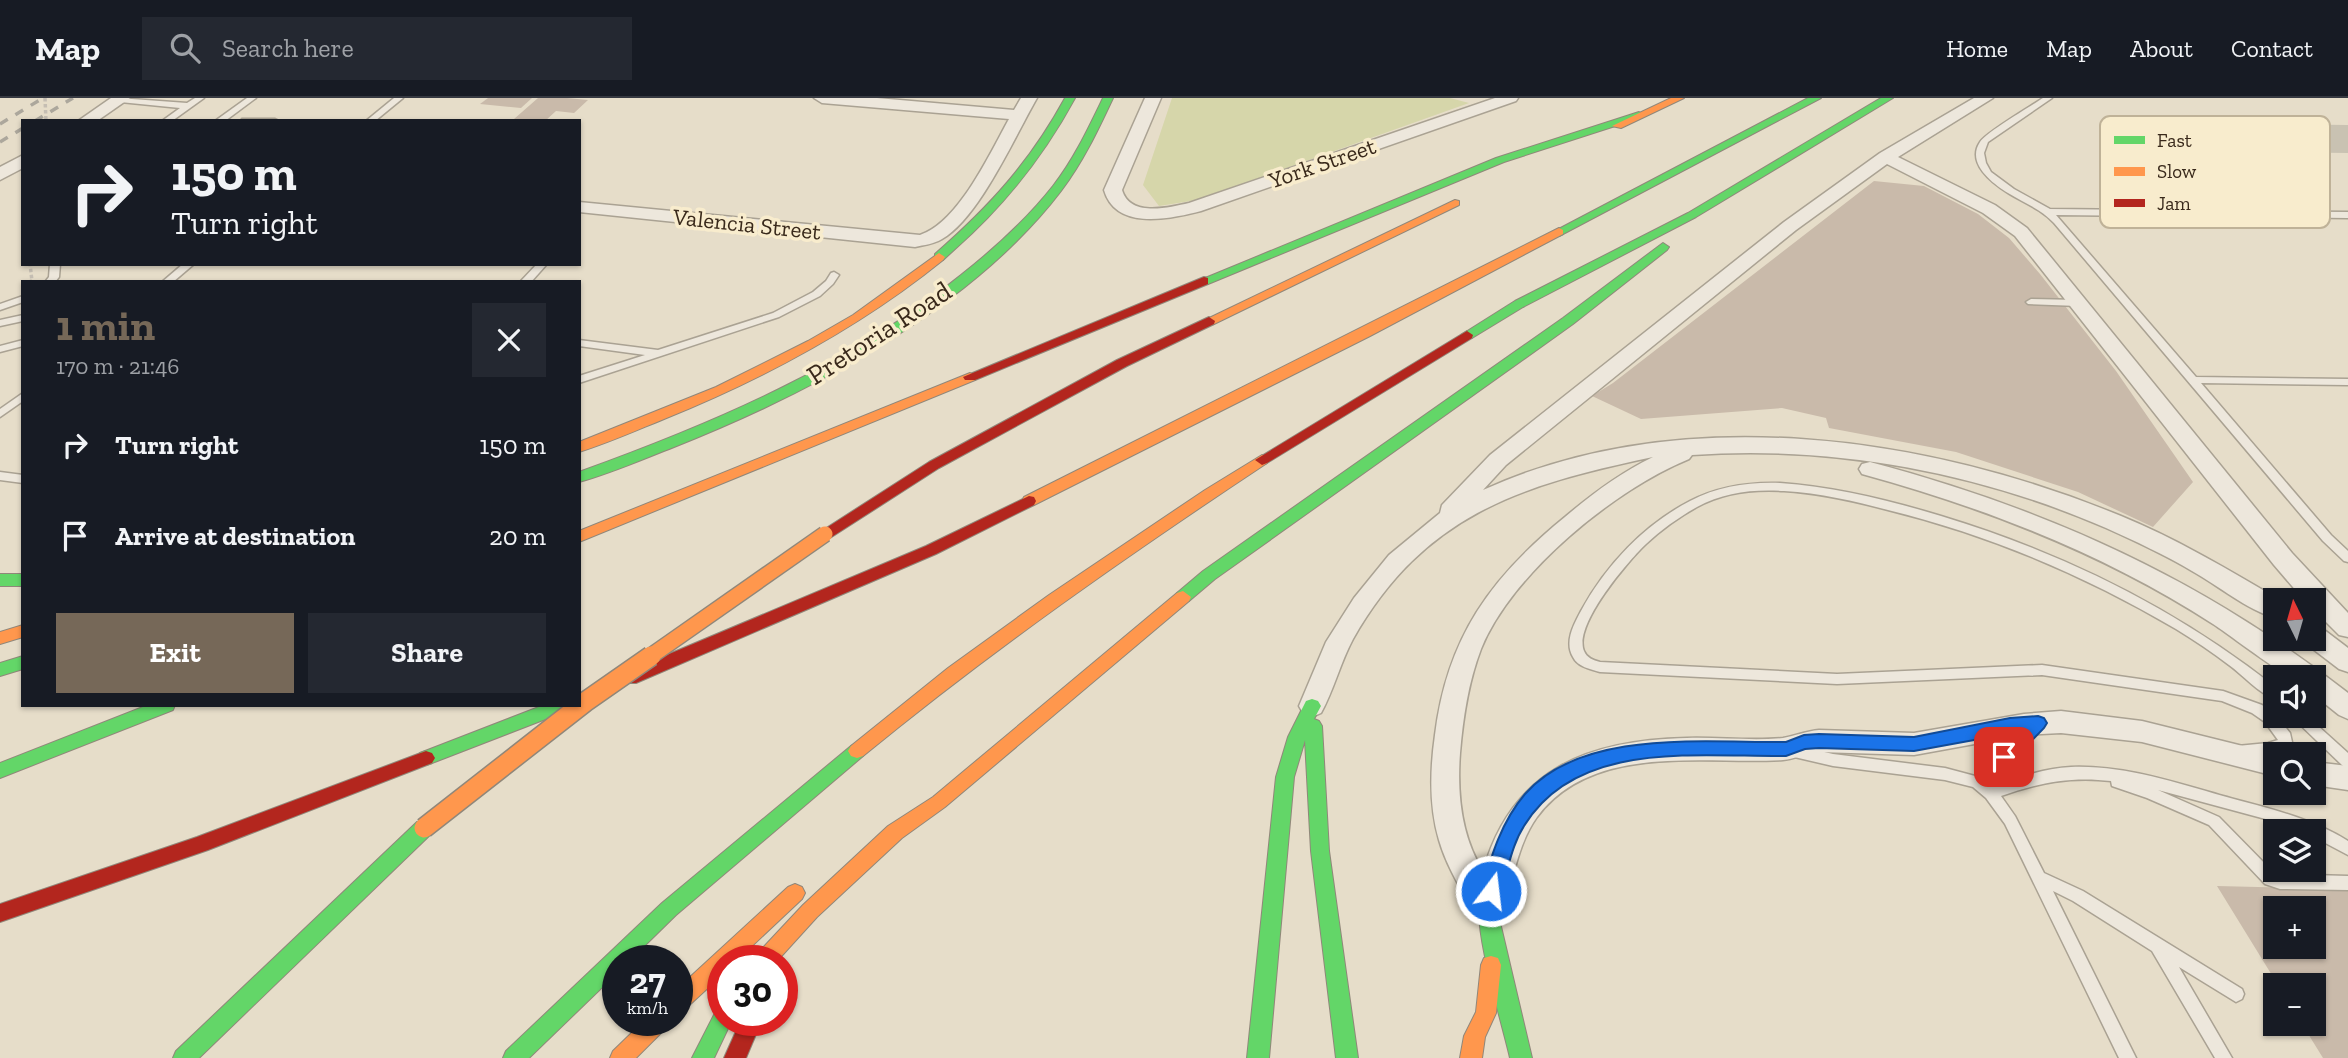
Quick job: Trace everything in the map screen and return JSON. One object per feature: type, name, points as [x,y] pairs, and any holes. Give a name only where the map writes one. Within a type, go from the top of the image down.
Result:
[{"type":"main road","name":"Pretoria Road","points":[[581,446],[676,410],[777,362],[889,295],[952,246],[999,201],[1040,150],[1070,98]]},
{"type":"main road","name":"Pretoria Road","points":[[581,476],[680,440],[737,415],[850,356],[926,307],[1001,249],[1061,184],[1108,98]]},
{"type":"main road","points":[[1533,166],[1679,98]]},
{"type":"main road","points":[[581,697],[746,631],[931,551],[1365,333],[1816,98]]},
{"type":"main road","points":[[514,1058],[670,909],[877,734],[1019,625],[1185,510],[1519,303],[1692,215],[1888,98]]},
{"type":"main road","points":[[581,536],[1487,165],[1542,144],[1639,116]]},
{"type":"main road","points":[[581,706],[723,603],[934,465],[1122,363],[1475,194]]},
{"type":"main road","points":[[779,945],[810,911],[895,832],[939,802],[1209,575],[1568,321],[1675,238],[1692,215]]},
{"type":"main road","points":[[1139,613],[1162,598],[1209,575]]},
{"type":"main road","points":[[0,580],[21,580]]},
{"type":"main road","points":[[0,639],[21,632]]},
{"type":"main road","points":[[0,670],[21,663]]},
{"type":"main road","points":[[1258,1058],[1285,777],[1297,737],[1312,706]]},
{"type":"main road","points":[[1312,706],[1313,779],[1322,886],[1346,1058]]},
{"type":"main road","points":[[0,771],[162,707]]},
{"type":"main road","points":[[0,914],[201,844],[557,707]]},
{"type":"main road","points":[[184,1058],[424,828],[580,707]]},
{"type":"main road","points":[[909,844],[932,817],[939,802]]},
{"type":"main road","points":[[693,988],[808,881]]},
{"type":"main road","points":[[1488,907],[1493,943],[1521,1058]]},
{"type":"main road","points":[[1471,1058],[1475,1036],[1486,1013],[1493,943]]},
{"type":"main road","points":[[621,1058],[644,1036]]},
{"type":"main road","points":[[703,1058],[714,1036]]},
{"type":"main road","points":[[736,1058],[745,1036]]},
{"type":"street","points":[[822,98],[1019,115],[1029,98]]},
{"type":"street","name":"York Street","points":[[1153,98],[1113,190],[1117,202],[1132,211],[1155,214],[1180,212],[1510,98]]},
{"type":"street","points":[[1312,706],[1343,634],[1398,561],[1438,525],[1498,460],[1790,226],[1886,158],[1985,98]]},
{"type":"street","points":[[89,119],[121,99]]},
{"type":"street","name":"Valencia Street","points":[[581,207],[915,241],[939,233],[963,205],[999,153],[1019,115]]},
{"type":"street","points":[[1936,129],[1929,157],[1946,187]]},
{"type":"street","points":[[1886,158],[1989,209],[2014,225],[2031,242],[2283,559],[2321,603],[2348,628]]},
{"type":"street","points":[[0,175],[21,161]]},
{"type":"street","points":[[1438,525],[1498,492],[1549,473],[1633,452],[1720,444],[1812,447],[1982,476],[2031,491],[2147,537],[2263,602]]},
{"type":"street","points":[[1488,907],[1458,854],[1447,818],[1444,776],[1449,719],[1464,655],[1478,627],[1503,589],[1558,534],[1625,480],[1665,461],[1720,444],[1816,457],[1868,468],[1934,485],[1994,505],[2090,545],[2161,582],[2250,635],[2292,665]]},
{"type":"street","points":[[2326,645],[2348,662]]},
{"type":"street","points":[[2326,691],[2348,708]]},
{"type":"street","points":[[1488,907],[1493,874],[1516,822],[1533,799],[1558,777],[1588,763],[1646,751],[1786,749],[1804,742],[1819,741],[1914,744],[2010,725],[2038,723],[2116,727],[2263,762]]},
{"type":"street","points":[[2326,775],[2348,778]]},
{"type":"lane","points":[[169,119],[200,98]]},
{"type":"lane","points":[[222,119],[252,98]]},
{"type":"lane","points":[[373,119],[399,98]]},
{"type":"lane","points":[[2048,98],[1984,141],[1979,152],[1981,164],[1995,179],[2049,212],[2327,538],[2348,558]]},
{"type":"lane","points":[[121,99],[188,106]]},
{"type":"lane","points":[[2049,212],[2100,213]]},
{"type":"lane","points":[[2330,215],[2348,215]]},
{"type":"lane","points":[[169,280],[187,266]]},
{"type":"lane","points":[[527,280],[540,266]]},
{"type":"lane","points":[[581,379],[776,315],[807,299],[828,284],[834,275]]},
{"type":"lane","points":[[0,307],[21,300]]},
{"type":"lane","points":[[2031,302],[2078,303]]},
{"type":"lane","points":[[0,323],[21,318]]},
{"type":"lane","points":[[581,343],[660,354]]},
{"type":"lane","points":[[0,349],[21,344]]},
{"type":"lane","points":[[2193,380],[2348,382]]},
{"type":"lane","points":[[0,414],[21,398]]},
{"type":"lane","points":[[0,476],[21,479]]},
{"type":"lane","points":[[2263,685],[2237,664],[2140,604],[1997,538],[1891,506],[1791,488],[1729,490],[1695,503],[1673,517],[1640,544],[1609,576],[1575,635],[1577,649],[1583,660],[1600,667],[1836,679],[2042,670],[2200,692],[2240,702],[2263,714]]},
{"type":"lane","points":[[1977,782],[2038,723]]},
{"type":"lane","points":[[2224,751],[2279,747],[2285,737],[2278,728]]},
{"type":"lane","points":[[2311,728],[2348,762]]},
{"type":"lane","points":[[1786,749],[1833,760],[1945,774],[1977,782],[1991,794],[2010,820],[2128,1058]]},
{"type":"lane","points":[[1991,794],[2037,778],[2090,773],[2153,782],[2308,826],[2348,849]]},
{"type":"lane","points":[[2090,773],[2203,814],[2214,821],[2270,879],[2280,882],[2348,883]]},
{"type":"lane","points":[[2040,878],[2078,896],[2236,994]]},
{"type":"lane","points":[[2156,943],[2224,1058]]},
{"type":"path","points":[[45,98],[46,119]]},
{"type":"green space","points":[[1172,98],[1450,98],[1469,103],[1197,200],[1159,206],[1143,185]]},
{"type":"building","points":[[488,98],[532,98],[521,108],[480,104]]},
{"type":"building","points":[[538,98],[588,100],[574,113],[556,111],[547,119],[514,119]]},
{"type":"building","points":[[1874,181],[1924,186],[1978,214],[2009,238],[2040,274],[2116,371],[2193,482],[2153,527],[2078,492],[1956,452],[1829,428],[1826,418],[1782,408],[1641,419],[1592,396],[1613,383]]},
{"type":"building","points":[[2217,886],[2348,889],[2348,1058],[2323,1058],[2309,1036],[2326,1036],[2326,973],[2271,973]]},
{"type":"taxiway","points":[[2330,139],[2348,139]]},
{"type":"railway","points":[[0,124],[43,98]]},
{"type":"railway","points":[[38,119],[73,98]]},
{"type":"railway","points":[[0,142],[21,129]]},
{"type":"traffic: fast","points":[[939,257],[985,215],[1017,180],[1045,143],[1070,98]]},
{"type":"traffic: fast","points":[[581,476],[687,436],[792,389],[893,331],[940,298],[985,262],[1047,200],[1077,158],[1108,98]]},
{"type":"traffic: fast","points":[[1559,232],[1816,98]]},
{"type":"traffic: fast","points":[[1467,335],[1519,304],[1692,215],[1888,98]]},
{"type":"traffic: fast","points":[[1204,281],[1500,160],[1639,115]]},
{"type":"traffic: fast","points":[[1183,597],[1209,575],[1568,321],[1663,247]]},
{"type":"traffic: fast","points":[[0,580],[21,580]]},
{"type":"traffic: fast","points":[[0,670],[21,663]]},
{"type":"traffic: fast","points":[[1258,1058],[1285,777],[1297,737],[1312,706]]},
{"type":"traffic: fast","points":[[0,771],[162,707]]},
{"type":"traffic: fast","points":[[426,758],[558,707]]},
{"type":"traffic: fast","points":[[1313,726],[1320,851],[1347,1058]]},
{"type":"traffic: fast","points":[[514,1058],[669,909],[857,751]]},
{"type":"traffic: fast","points":[[184,1058],[424,828]]},
{"type":"traffic: fast","points":[[1488,907],[1493,943],[1521,1058]]},
{"type":"traffic: fast","points":[[703,1058],[714,1036]]},
{"type":"traffic: slow","points":[[1617,126],[1679,98]]},
{"type":"traffic: slow","points":[[1209,321],[1455,203]]},
{"type":"traffic: slow","points":[[1029,501],[1365,333],[1559,232]]},
{"type":"traffic: slow","points":[[581,446],[674,410],[768,368],[857,318],[939,257]]},
{"type":"traffic: slow","points":[[581,536],[970,377]]},
{"type":"traffic: slow","points":[[857,751],[954,673],[1055,599],[1262,460]]},
{"type":"traffic: slow","points":[[581,705],[825,534]]},
{"type":"traffic: slow","points":[[779,945],[810,911],[895,832],[939,802],[1183,597]]},
{"type":"traffic: slow","points":[[0,638],[21,632]]},
{"type":"traffic: slow","points":[[424,828],[579,707]]},
{"type":"traffic: slow","points":[[693,988],[795,893]]},
{"type":"traffic: slow","points":[[1471,1058],[1475,1036],[1486,1013],[1491,965]]},
{"type":"traffic: slow","points":[[621,1058],[644,1036]]},
{"type":"traffic: jam","points":[[970,377],[1204,281]]},
{"type":"traffic: jam","points":[[825,534],[934,465],[1122,363],[1209,321]]},
{"type":"traffic: jam","points":[[1262,460],[1467,335]]},
{"type":"traffic: jam","points":[[630,678],[931,550],[1029,501]]},
{"type":"traffic: jam","points":[[0,913],[201,844],[426,758]]},
{"type":"traffic: jam","points":[[735,1058],[745,1036]]},
{"type":"route","points":[[1491,891],[1493,874],[1502,852],[1516,822],[1533,799],[1558,777],[1588,763],[1646,751],[1786,749],[1804,742],[1819,741],[1914,744],[2010,725],[2038,723],[2004,757]]}]
